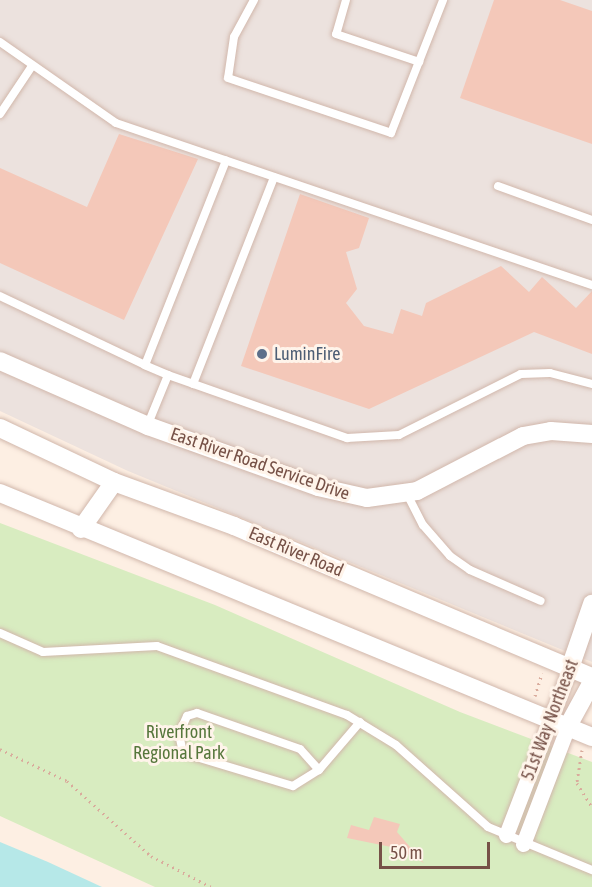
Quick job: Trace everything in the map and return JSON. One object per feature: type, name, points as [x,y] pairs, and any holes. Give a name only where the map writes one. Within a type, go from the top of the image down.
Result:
[{"type":"street","name":"East River Road Service Drive","points":[[0,361],[148,426],[345,495],[407,494],[523,435],[551,430],[592,434]]},
{"type":"street","name":"East River Road","points":[[0,428],[114,482],[234,526],[592,677]]},
{"type":"street","points":[[81,529],[114,482]]},
{"type":"street","points":[[0,493],[81,529],[568,726],[587,742]]},
{"type":"street","name":"51st Way Northeast","points":[[506,835],[592,604]]},
{"type":"street","name":"51st Way Northeast","points":[[524,844],[568,726],[592,682]]},
{"type":"lane","points":[[254,0],[234,37],[228,78],[391,134],[443,0]]},
{"type":"lane","points":[[346,0],[336,34],[419,62]]},
{"type":"lane","points":[[0,42],[95,113],[274,177],[592,285]]},
{"type":"lane","points":[[0,114],[32,66]]},
{"type":"lane","points":[[145,365],[226,160]]},
{"type":"lane","points":[[193,384],[274,177]]},
{"type":"lane","points":[[498,186],[592,220]]},
{"type":"lane","points":[[0,296],[168,375],[347,438],[399,435],[521,374],[550,373],[592,384]]},
{"type":"lane","points":[[148,426],[168,375]]},
{"type":"lane","points":[[407,494],[423,525],[450,556],[470,570],[541,601]]},
{"type":"lane","points":[[0,633],[43,652],[156,646],[360,722],[396,745],[465,812],[524,844],[592,870]]},
{"type":"lane","points":[[320,770],[300,749],[196,713],[187,716],[179,734],[183,753],[293,786],[320,770],[360,722]]},
{"type":"path","points":[[532,712],[547,658]]},
{"type":"path","points":[[587,742],[577,783],[592,807]]},
{"type":"path","points":[[0,748],[67,781],[151,856],[211,887]]},
{"type":"shaded area","points":[[0,0],[592,0],[592,662],[128,471],[0,411]]},
{"type":"green space","name":"Riverfront Regional Park","points":[[0,523],[215,605],[460,712],[592,762],[592,887],[155,887],[0,816]]},
{"type":"water","points":[[0,842],[48,862],[102,887],[0,887]]},
{"type":"building","points":[[494,0],[560,0],[592,11],[592,144],[460,98]]},
{"type":"building","points":[[119,134],[198,159],[124,320],[0,263],[0,168],[87,207]]},
{"type":"building","points":[[300,194],[369,218],[359,248],[346,252],[357,289],[346,303],[364,326],[393,334],[401,309],[422,316],[426,303],[501,266],[529,292],[542,277],[576,308],[592,291],[592,354],[534,332],[369,409],[241,366]]},
{"type":"building","points":[[374,817],[400,824],[397,832],[424,863],[396,848],[347,838],[351,825],[369,830]]},
{"type":"place","name":"LuminFire","points":[[262,354]]}]
